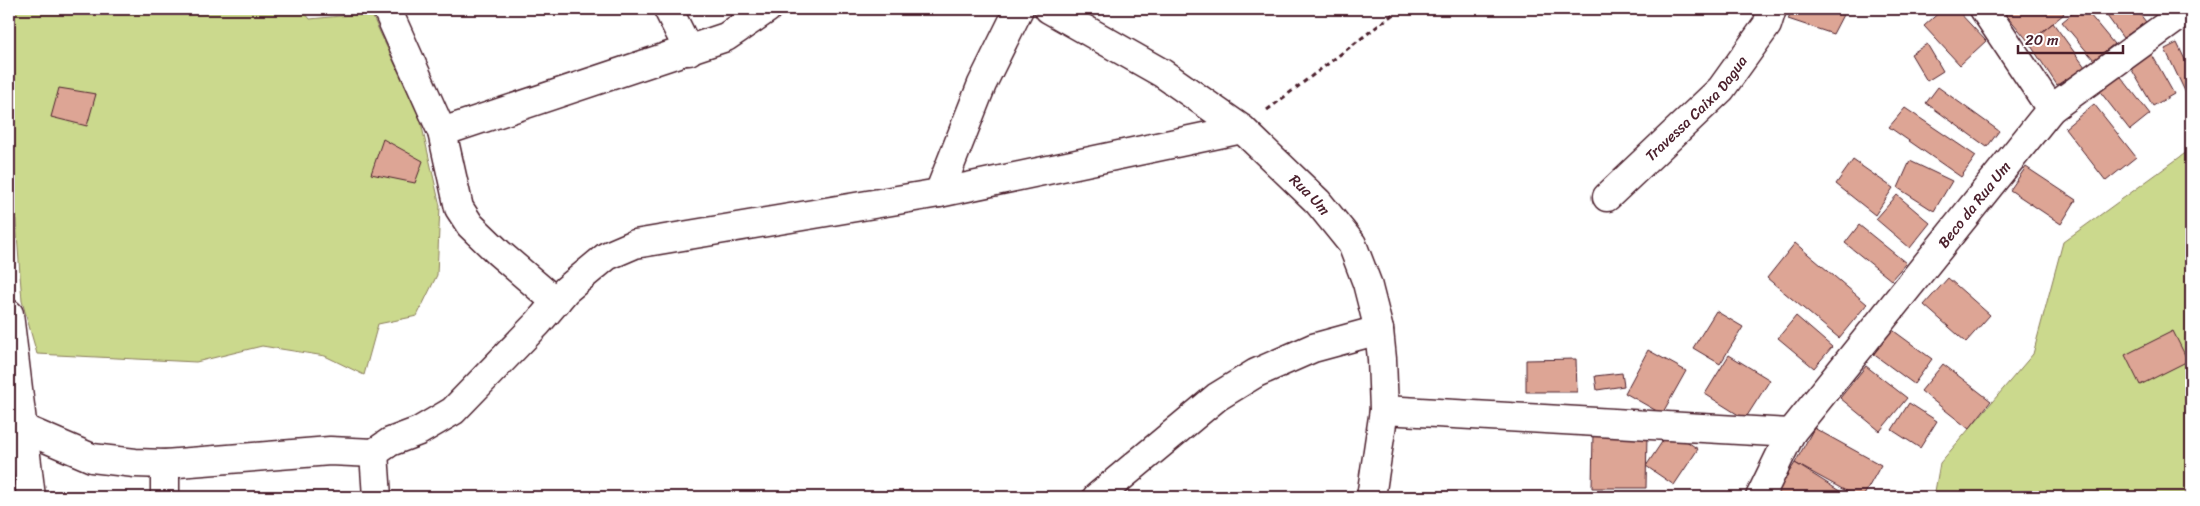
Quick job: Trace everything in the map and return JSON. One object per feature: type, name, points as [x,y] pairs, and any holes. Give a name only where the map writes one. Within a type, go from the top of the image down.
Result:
[{"type":"street","points":[[387,9],[442,132],[459,208],[470,225],[498,253],[556,302]]},
{"type":"street","points":[[668,9],[689,51]]},
{"type":"street","points":[[442,132],[689,51],[726,37],[767,9]]},
{"type":"street","points":[[939,194],[982,84],[1019,9]]},
{"type":"street","name":"Rua Um","points":[[1049,9],[1162,73],[1242,129],[1318,202],[1352,244],[1367,283],[1379,330],[1384,410],[1370,497]]},
{"type":"street","name":"Travessa Caixa Dagua","points":[[1607,197],[1721,89],[1767,25],[1772,9]]},
{"type":"street","points":[[1984,9],[2050,109]]},
{"type":"street","name":"Beco da Rua Um","points":[[1790,433],[2050,109],[2188,9]]},
{"type":"street","points":[[15,426],[92,458],[165,464],[330,451],[374,452],[390,442],[419,431],[453,411],[538,323],[566,290],[607,256],[635,244],[939,194],[1242,129]]},
{"type":"street","points":[[9,314],[15,426],[31,497]]},
{"type":"street","points":[[1097,497],[1217,397],[1256,373],[1313,348],[1379,330]]},
{"type":"street","points":[[1384,410],[1790,433],[1760,497]]},
{"type":"street","points":[[374,452],[377,497]]},
{"type":"street","points":[[165,464],[165,497]]},
{"type":"path","points":[[1242,129],[1400,9]]},
{"type":"green space","points":[[9,9],[302,9],[310,19],[371,13],[420,118],[440,206],[437,275],[417,316],[378,324],[364,375],[325,356],[262,346],[196,362],[37,354],[22,301],[13,181],[9,177]]},
{"type":"green space","points":[[2191,149],[2191,497],[1934,497],[1940,463],[2033,354],[2063,242]]},
{"type":"building","points":[[1792,9],[1846,9],[1833,34],[1788,19]]},
{"type":"building","points":[[1943,9],[1956,9],[1986,41],[1960,65],[1924,26]]},
{"type":"building","points":[[2006,9],[2060,9],[2064,14],[2029,42],[2003,11]]},
{"type":"building","points":[[2078,9],[2085,9],[2114,44],[2094,60],[2062,22]]},
{"type":"building","points":[[2102,9],[2136,9],[2146,22],[2123,38]]},
{"type":"building","points":[[2053,23],[2085,67],[2057,85],[2029,43]]},
{"type":"building","points":[[2177,43],[2191,72],[2191,104],[2165,49]]},
{"type":"building","points":[[1927,44],[1943,71],[1927,81],[1911,54]]},
{"type":"building","points":[[2151,53],[2174,94],[2153,106],[2129,65]]},
{"type":"building","points":[[2118,73],[2150,114],[2130,130],[2098,89]]},
{"type":"building","points":[[1938,87],[1999,131],[1987,147],[1926,103]]},
{"type":"building","points":[[59,88],[96,94],[87,126],[51,117]]},
{"type":"building","points":[[2094,104],[2136,157],[2106,181],[2065,128]]},
{"type":"building","points":[[1905,108],[1976,156],[1961,177],[1889,127]]},
{"type":"building","points":[[383,139],[423,161],[415,183],[371,174]]},
{"type":"building","points":[[1853,160],[1893,188],[1875,215],[1836,184]]},
{"type":"building","points":[[1910,161],[1952,181],[1934,211],[1898,188]]},
{"type":"building","points":[[2026,167],[2076,200],[2061,224],[2010,190]]},
{"type":"building","points":[[1897,195],[1930,223],[1910,248],[1876,219]]},
{"type":"building","points":[[1859,225],[1906,263],[1891,280],[1845,243]]},
{"type":"building","points":[[1795,243],[1867,304],[1839,338],[1767,278]]},
{"type":"building","points":[[1948,278],[1990,315],[1966,342],[1924,305]]},
{"type":"building","points":[[1716,311],[1743,327],[1720,364],[1693,348]]},
{"type":"building","points":[[1796,316],[1832,347],[1814,368],[1778,338]]},
{"type":"building","points":[[1883,323],[1932,359],[1914,384],[1865,348]]},
{"type":"building","points":[[2173,331],[2188,361],[2140,385],[2125,355]]},
{"type":"building","points":[[1648,350],[1686,371],[1662,414],[1625,393]]},
{"type":"building","points":[[1729,355],[1770,380],[1745,419],[1705,394]]},
{"type":"building","points":[[1576,359],[1577,392],[1526,392],[1526,360]]},
{"type":"building","points":[[1943,364],[1991,401],[1969,429],[1921,391]]},
{"type":"building","points":[[1866,366],[1907,398],[1880,431],[1840,398]]},
{"type":"building","points":[[1622,373],[1624,386],[1597,390],[1595,376]]},
{"type":"building","points":[[1909,403],[1937,421],[1920,448],[1892,430]]},
{"type":"building","points":[[1814,428],[1881,465],[1863,497],[1857,497],[1795,463]]},
{"type":"building","points":[[1670,430],[1698,449],[1674,485],[1646,466]]},
{"type":"building","points":[[1593,433],[1647,434],[1646,488],[1592,488]]},
{"type":"building","points":[[1795,463],[1849,497],[1773,497]]},
{"type":"building","points":[[1439,493],[1474,496],[1439,497]]}]
